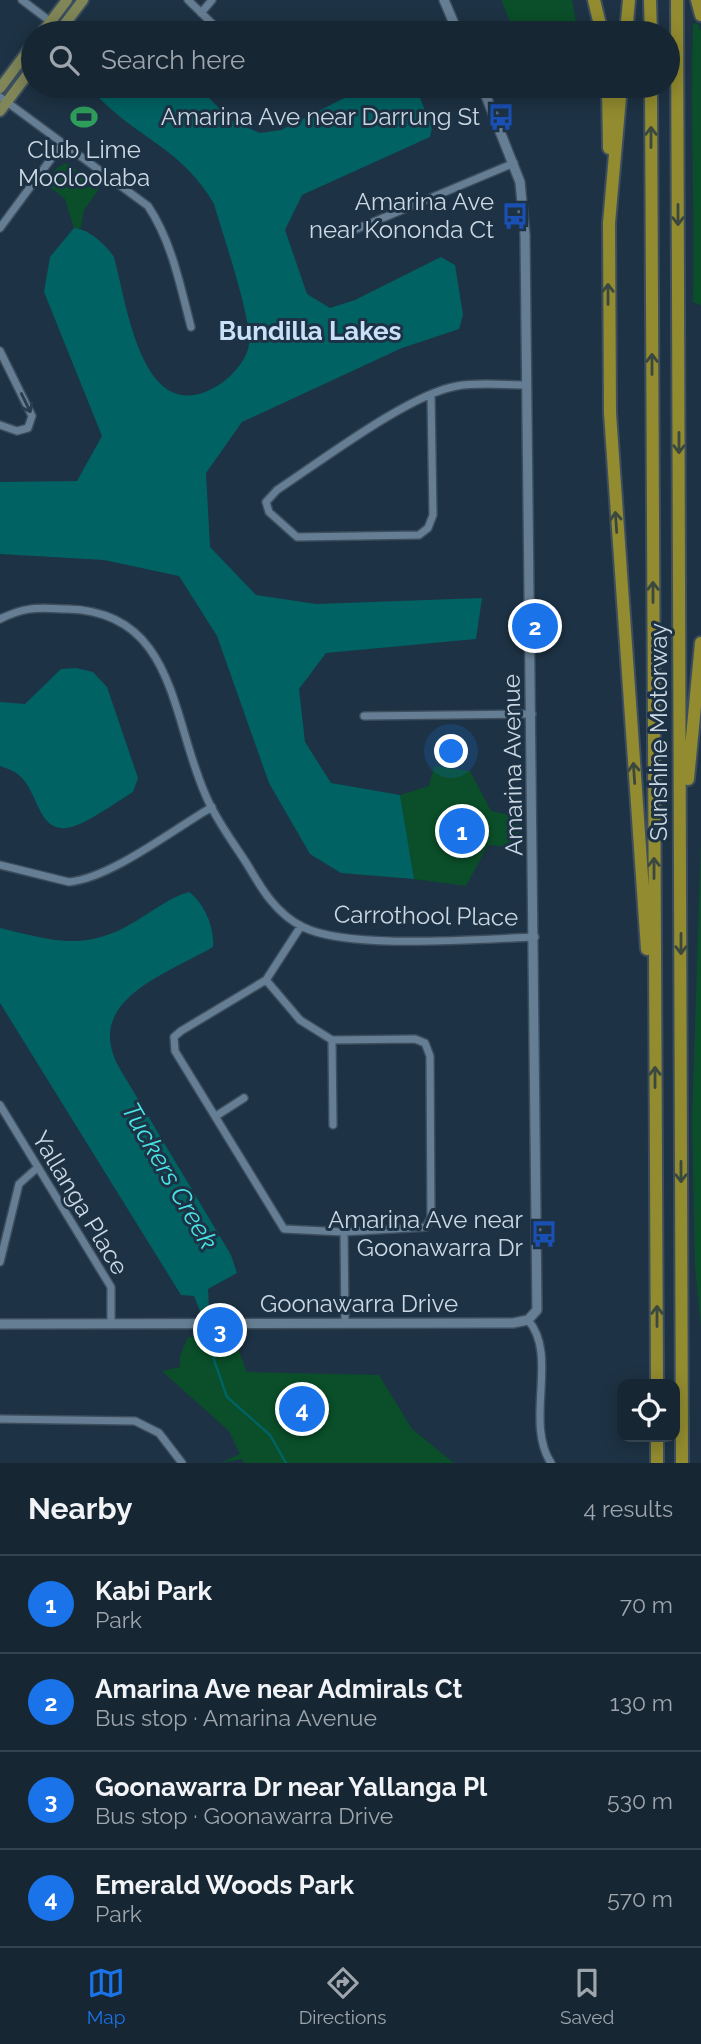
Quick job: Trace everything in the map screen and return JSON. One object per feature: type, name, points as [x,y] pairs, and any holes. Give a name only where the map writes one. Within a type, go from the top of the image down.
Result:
[{"type":"highway","points":[[594,0],[599,21]]},
{"type":"highway","points":[[627,21],[629,0]]},
{"type":"highway","points":[[650,0],[651,21]]},
{"type":"highway","name":"Sunshine Motorway","points":[[677,0],[677,21]]},
{"type":"highway","points":[[697,0],[701,15]]},
{"type":"highway","points":[[608,98],[609,153],[614,169]]},
{"type":"highway","points":[[620,98],[608,252],[610,413],[647,949],[654,961]]},
{"type":"highway","name":"Sunshine Motorway","points":[[651,98],[657,1379]]},
{"type":"highway","name":"Sunshine Motorway","points":[[677,98],[682,1463]]},
{"type":"highway","points":[[681,802],[687,788],[701,643]]},
{"type":"highway","points":[[657,1442],[657,1463]]},
{"type":"main road","points":[[52,21],[66,0]]},
{"type":"main road","points":[[67,21],[83,0]]},
{"type":"main road","points":[[0,88],[21,60]]},
{"type":"main road","points":[[2,103],[21,80]]},
{"type":"street","points":[[22,0],[50,21]]},
{"type":"street","points":[[188,0],[209,21]]},
{"type":"street","points":[[201,13],[212,0]]},
{"type":"street","points":[[444,0],[453,21]]},
{"type":"street","name":"Amarina Avenue","points":[[487,98],[514,163],[524,219],[539,1297],[537,1310],[528,1320]]},
{"type":"street","points":[[2,103],[148,206],[161,226],[170,249],[191,327]]},
{"type":"street","points":[[0,228],[62,144]]},
{"type":"street","points":[[347,233],[514,163]]},
{"type":"street","points":[[0,351],[32,416],[28,428],[18,431],[0,425]]},
{"type":"street","points":[[430,396],[433,515],[428,528],[419,535],[297,537],[269,512],[266,502],[277,490],[405,408],[430,396],[456,386],[526,385]]},
{"type":"street","name":"Carrothool Place","points":[[0,619],[23,608],[85,609],[106,613],[131,627],[151,648],[160,666],[212,807],[264,893],[301,926],[351,939],[535,937]]},
{"type":"street","points":[[364,716],[532,714]]},
{"type":"street","points":[[0,865],[69,882],[80,881],[107,870],[212,807]]},
{"type":"street","points":[[266,980],[286,1007],[300,1020],[332,1040],[415,1039],[425,1043],[430,1056],[431,1218],[426,1227],[415,1230],[344,1232],[284,1229],[175,1051],[174,1037],[266,980],[275,971],[301,926]]},
{"type":"street","points":[[332,1040],[333,1125]]},
{"type":"street","points":[[216,1116],[244,1098]]},
{"type":"street","name":"Yallanga Place","points":[[0,1105],[111,1287],[111,1324]]},
{"type":"street","points":[[0,1262],[19,1184],[37,1168]]},
{"type":"street","points":[[344,1232],[345,1322]]},
{"type":"street","points":[[528,1320],[538,1336],[541,1373],[539,1419],[542,1441],[551,1463]]},
{"type":"street","name":"Goonawarra Drive","points":[[0,1324],[528,1320]]},
{"type":"street","points":[[0,1419],[135,1421],[159,1433],[182,1463]]},
{"type":"shaded area","points":[[501,0],[572,0],[576,21],[510,21]]},
{"type":"shaded area","points":[[697,23],[701,31],[701,305],[693,302],[692,59],[693,24]]},
{"type":"shaded area","points":[[66,163],[101,186],[84,210],[81,228],[74,228],[65,199],[45,183],[57,168]]},
{"type":"shaded area","points":[[434,766],[470,771],[491,811],[520,817],[519,848],[488,845],[466,886],[414,879],[400,795],[429,786]]},
{"type":"shaded area","points":[[701,840],[701,1327],[695,1266],[692,1122]]},
{"type":"shaded area","points":[[233,1336],[247,1372],[379,1375],[412,1429],[454,1463],[244,1463],[242,1459],[220,1463],[240,1454],[229,1431],[162,1371],[180,1367],[180,1356],[188,1337]]},
{"type":"water","points":[[209,98],[232,121],[260,133],[281,130],[344,98],[420,98],[432,127],[430,137],[302,195],[285,230],[307,294],[330,308],[355,300],[441,257],[455,265],[463,315],[459,329],[402,348],[242,422],[206,473],[210,547],[256,595],[316,604],[482,598],[476,639],[326,653],[299,689],[305,742],[331,783],[400,795],[414,879],[341,873],[310,854],[269,783],[217,636],[179,576],[104,560],[0,554],[0,482],[77,481],[102,436],[44,292],[50,257],[74,228],[97,238],[114,257],[142,356],[155,377],[171,391],[192,395],[217,386],[237,368],[248,350],[246,316],[214,204],[189,170],[100,99]]},
{"type":"water","points":[[76,668],[93,672],[107,687],[138,778],[133,792],[102,812],[82,823],[58,828],[43,816],[23,779],[0,766],[0,702],[25,704],[61,669]]},
{"type":"water","points":[[189,892],[207,917],[213,947],[152,980],[134,993],[120,1008],[111,1025],[111,1045],[120,1069],[231,1255],[237,1273],[208,1289],[209,1311],[200,1311],[194,1296],[181,1295],[0,1003],[0,928],[54,940],[101,937],[118,931],[168,901]]},
{"type":"waterway","name":"Tuckers Creek","points":[[205,1308],[214,1360],[227,1397],[270,1435],[286,1463]]},
{"type":"place","name":"Club Lime Mooloolaba","points":[[84,117]]},
{"type":"place","name":"Amarina Ave near Darrung St","points":[[501,117]]},
{"type":"place","name":"Amarina Ave near Kononda Ct","points":[[515,216]]},
{"type":"place","name":"Amarina Ave near Admirals Ct","points":[[535,626]]},
{"type":"place","name":"Kabi Park","points":[[462,831]]},
{"type":"place","name":"Amarina Ave near Goonawarra Dr","points":[[544,1234]]},
{"type":"place","name":"Goonawarra Dr near Yallanga Pl","points":[[220,1330]]},
{"type":"place","name":"Emerald Woods Park","points":[[302,1409]]},
{"type":"district","name":"Bundilla Lakes","points":[[310,331]]}]
